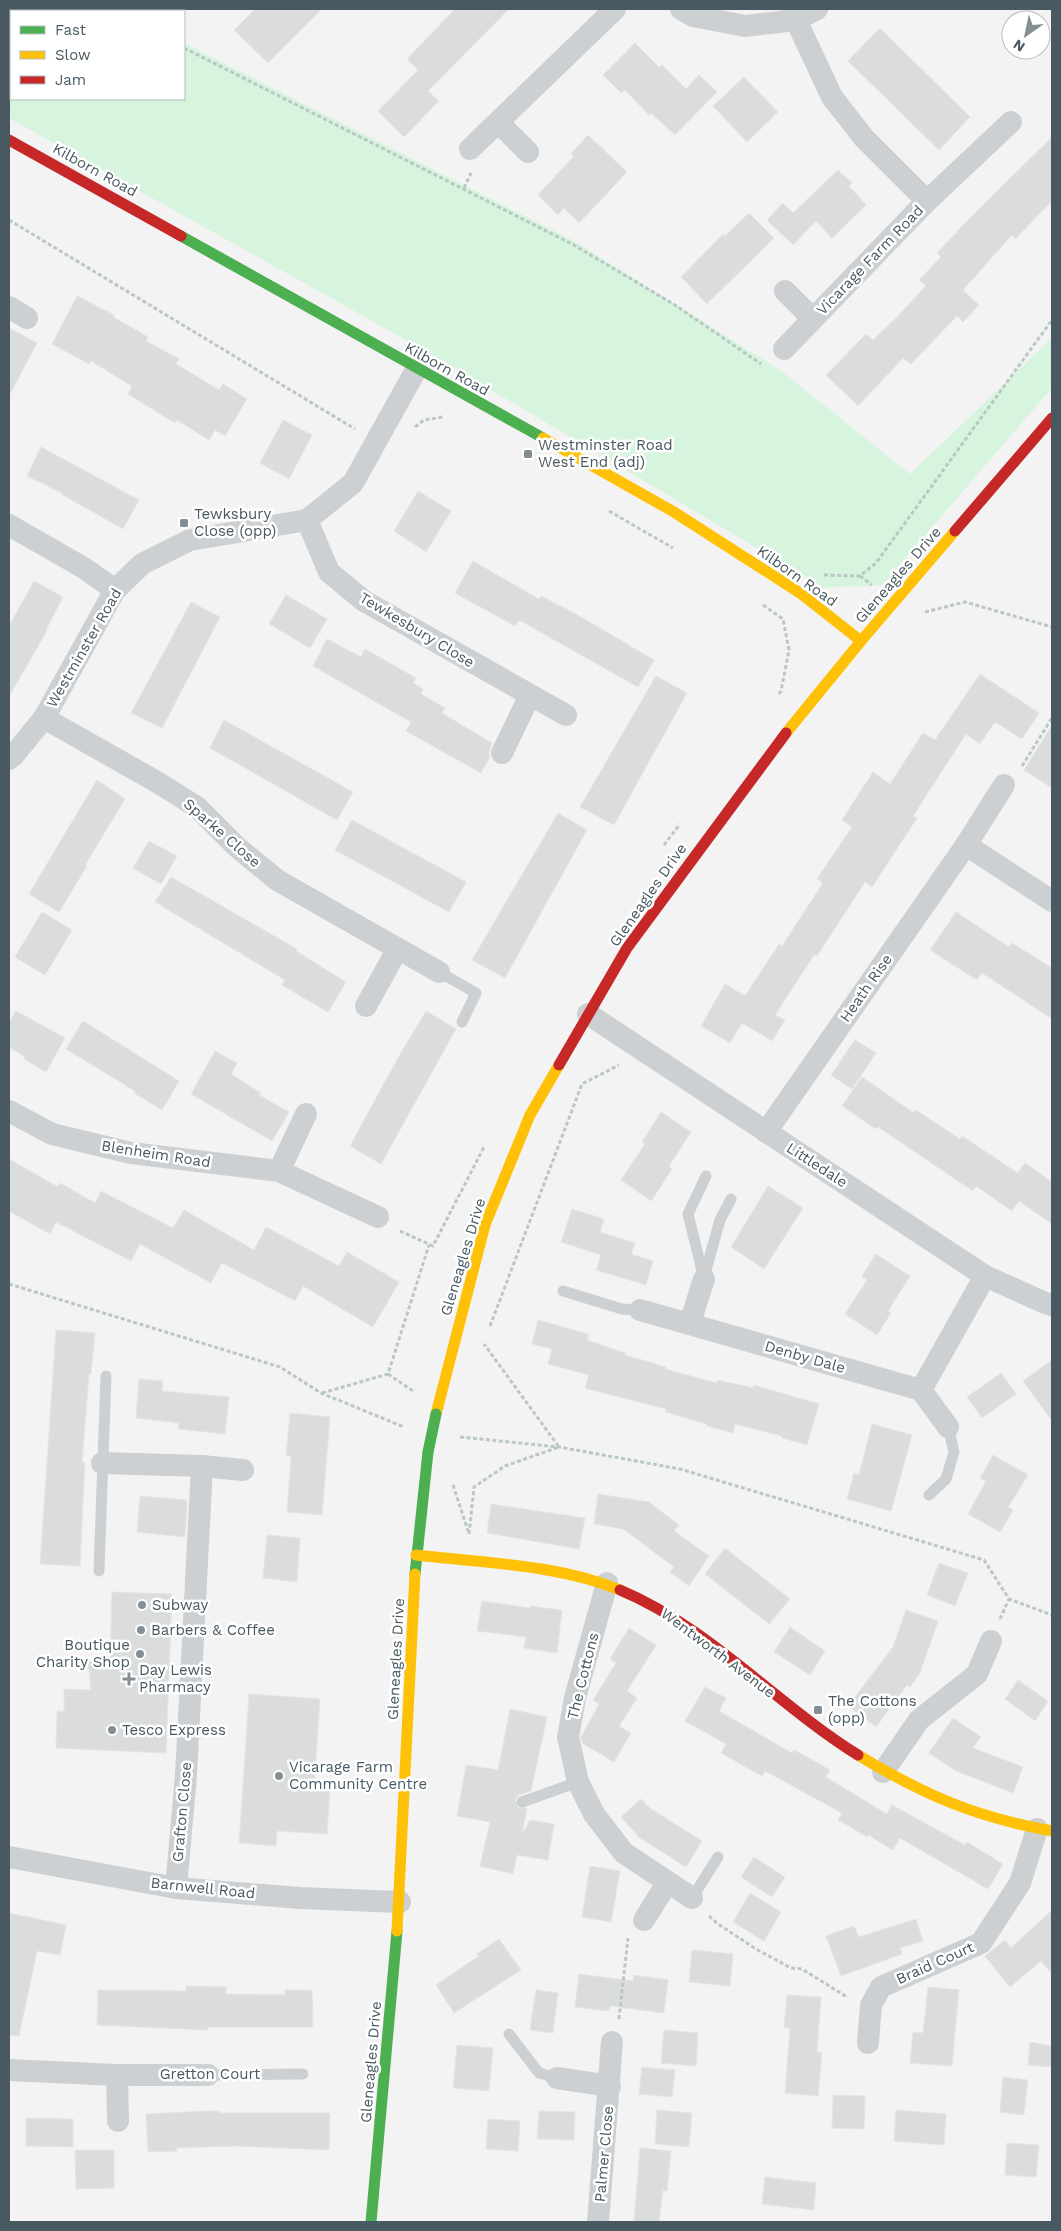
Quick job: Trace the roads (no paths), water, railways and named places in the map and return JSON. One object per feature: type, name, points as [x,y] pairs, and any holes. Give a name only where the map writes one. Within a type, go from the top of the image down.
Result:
[{"type":"street","points":[[470,150],[615,9]]},
{"type":"street","points":[[681,9],[692,16],[746,26],[796,20],[817,9]]},
{"type":"street","name":"Vicarage Farm Road","points":[[796,20],[832,96],[864,138],[927,201]]},
{"type":"street","points":[[499,122],[528,152]]},
{"type":"street","name":"Vicarage Farm Road","points":[[784,349],[927,201],[1011,122]]},
{"type":"street","name":"Kilborn Road","points":[[9,140],[416,370],[674,512],[800,593],[861,641]]},
{"type":"street","name":"Vicarage Farm Road","points":[[785,291],[813,319]]},
{"type":"street","name":"Westminster Road","points":[[9,759],[44,718],[115,590],[142,564],[190,540],[307,520],[353,483],[416,370]]},
{"type":"street","name":"Gleneagles Drive","points":[[371,2222],[400,1902],[416,1555],[428,1452],[485,1225],[530,1115],[627,948],[681,872],[764,762],[861,641],[1052,418]]},
{"type":"street","name":"Tewkesbury Close","points":[[307,520],[329,572],[364,601],[566,715]]},
{"type":"street","points":[[9,525],[84,568],[115,590]]},
{"type":"street","points":[[502,754],[530,695]]},
{"type":"street","name":"Sparke Close","points":[[44,718],[197,807],[237,847],[277,880],[397,950],[439,972]]},
{"type":"street","name":"Heath Rise","points":[[766,1132],[966,845],[1004,785]]},
{"type":"street","points":[[966,845],[1052,901]]},
{"type":"street","points":[[366,1006],[397,950]]},
{"type":"street","name":"Littledale","points":[[588,1014],[985,1276],[1052,1305]]},
{"type":"street","name":"Blenheim Road","points":[[9,1111],[52,1134],[131,1153],[279,1171],[378,1217]]},
{"type":"street","points":[[279,1171],[306,1114]]},
{"type":"street","points":[[948,1427],[921,1390],[985,1276]]},
{"type":"street","points":[[690,1324],[704,1279]]},
{"type":"street","name":"Denby Dale","points":[[640,1310],[921,1390]]},
{"type":"street","points":[[102,1463],[202,1466],[243,1470]]},
{"type":"street","name":"Grafton Close","points":[[176,1888],[186,1775],[202,1466]]},
{"type":"street","name":"Wentworth Avenue","points":[[416,1555],[536,1570],[607,1584],[644,1599],[680,1622],[808,1721],[883,1772],[963,1810],[1045,1830]]},
{"type":"street","name":"The Cottons","points":[[607,1584],[575,1698],[568,1737],[578,1782],[594,1814],[624,1853],[666,1883],[692,1898]]},
{"type":"street","points":[[883,1772],[919,1720],[977,1674],[991,1641]]},
{"type":"street","name":"Braid Court","points":[[868,2043],[871,2005],[880,1987],[981,1943],[1020,1883],[1045,1830]]},
{"type":"street","name":"Barnwell Road","points":[[9,1856],[176,1888],[300,1898],[400,1902]]},
{"type":"street","points":[[644,1920],[666,1883]]},
{"type":"street","name":"Palmer Close","points":[[598,2222],[612,2042]]},
{"type":"street","name":"Gretton Court","points":[[9,2070],[117,2075],[208,2075]]},
{"type":"street","points":[[117,2075],[118,2122]]},
{"type":"street","name":"Palmer Close","points":[[556,2078],[610,2086]]},
{"type":"lane","points":[[439,972],[476,993],[462,1022]]},
{"type":"lane","points":[[704,1279],[688,1214],[706,1176]]},
{"type":"lane","points":[[704,1279],[720,1220],[731,1199]]},
{"type":"lane","points":[[564,1291],[622,1309],[640,1310]]},
{"type":"lane","points":[[99,1570],[106,1376]]},
{"type":"lane","points":[[929,1495],[946,1478],[954,1452],[948,1427]]},
{"type":"lane","points":[[522,1802],[578,1782]]},
{"type":"lane","points":[[692,1898],[718,1857]]},
{"type":"lane","points":[[509,2034],[539,2072],[556,2078]]},
{"type":"lane","name":"Gretton Court","points":[[208,2075],[303,2074]]},
{"type":"place","name":"Westminster Road West End (adj)","points":[[528,454]]},
{"type":"place","name":"Tewksbury Close (opp)","points":[[184,523]]},
{"type":"place","name":"Subway","points":[[142,1605]]},
{"type":"place","name":"Barbers & Coffee","points":[[141,1630]]},
{"type":"place","name":"Boutique Charity Shop","points":[[140,1654]]},
{"type":"place","name":"Day Lewis Pharmacy","points":[[129,1679]]},
{"type":"place","name":"The Cottons (opp)","points":[[818,1710]]},
{"type":"place","name":"Tesco Express","points":[[112,1730]]},
{"type":"place","name":"Vicarage Farm Community Centre","points":[[279,1776]]}]
